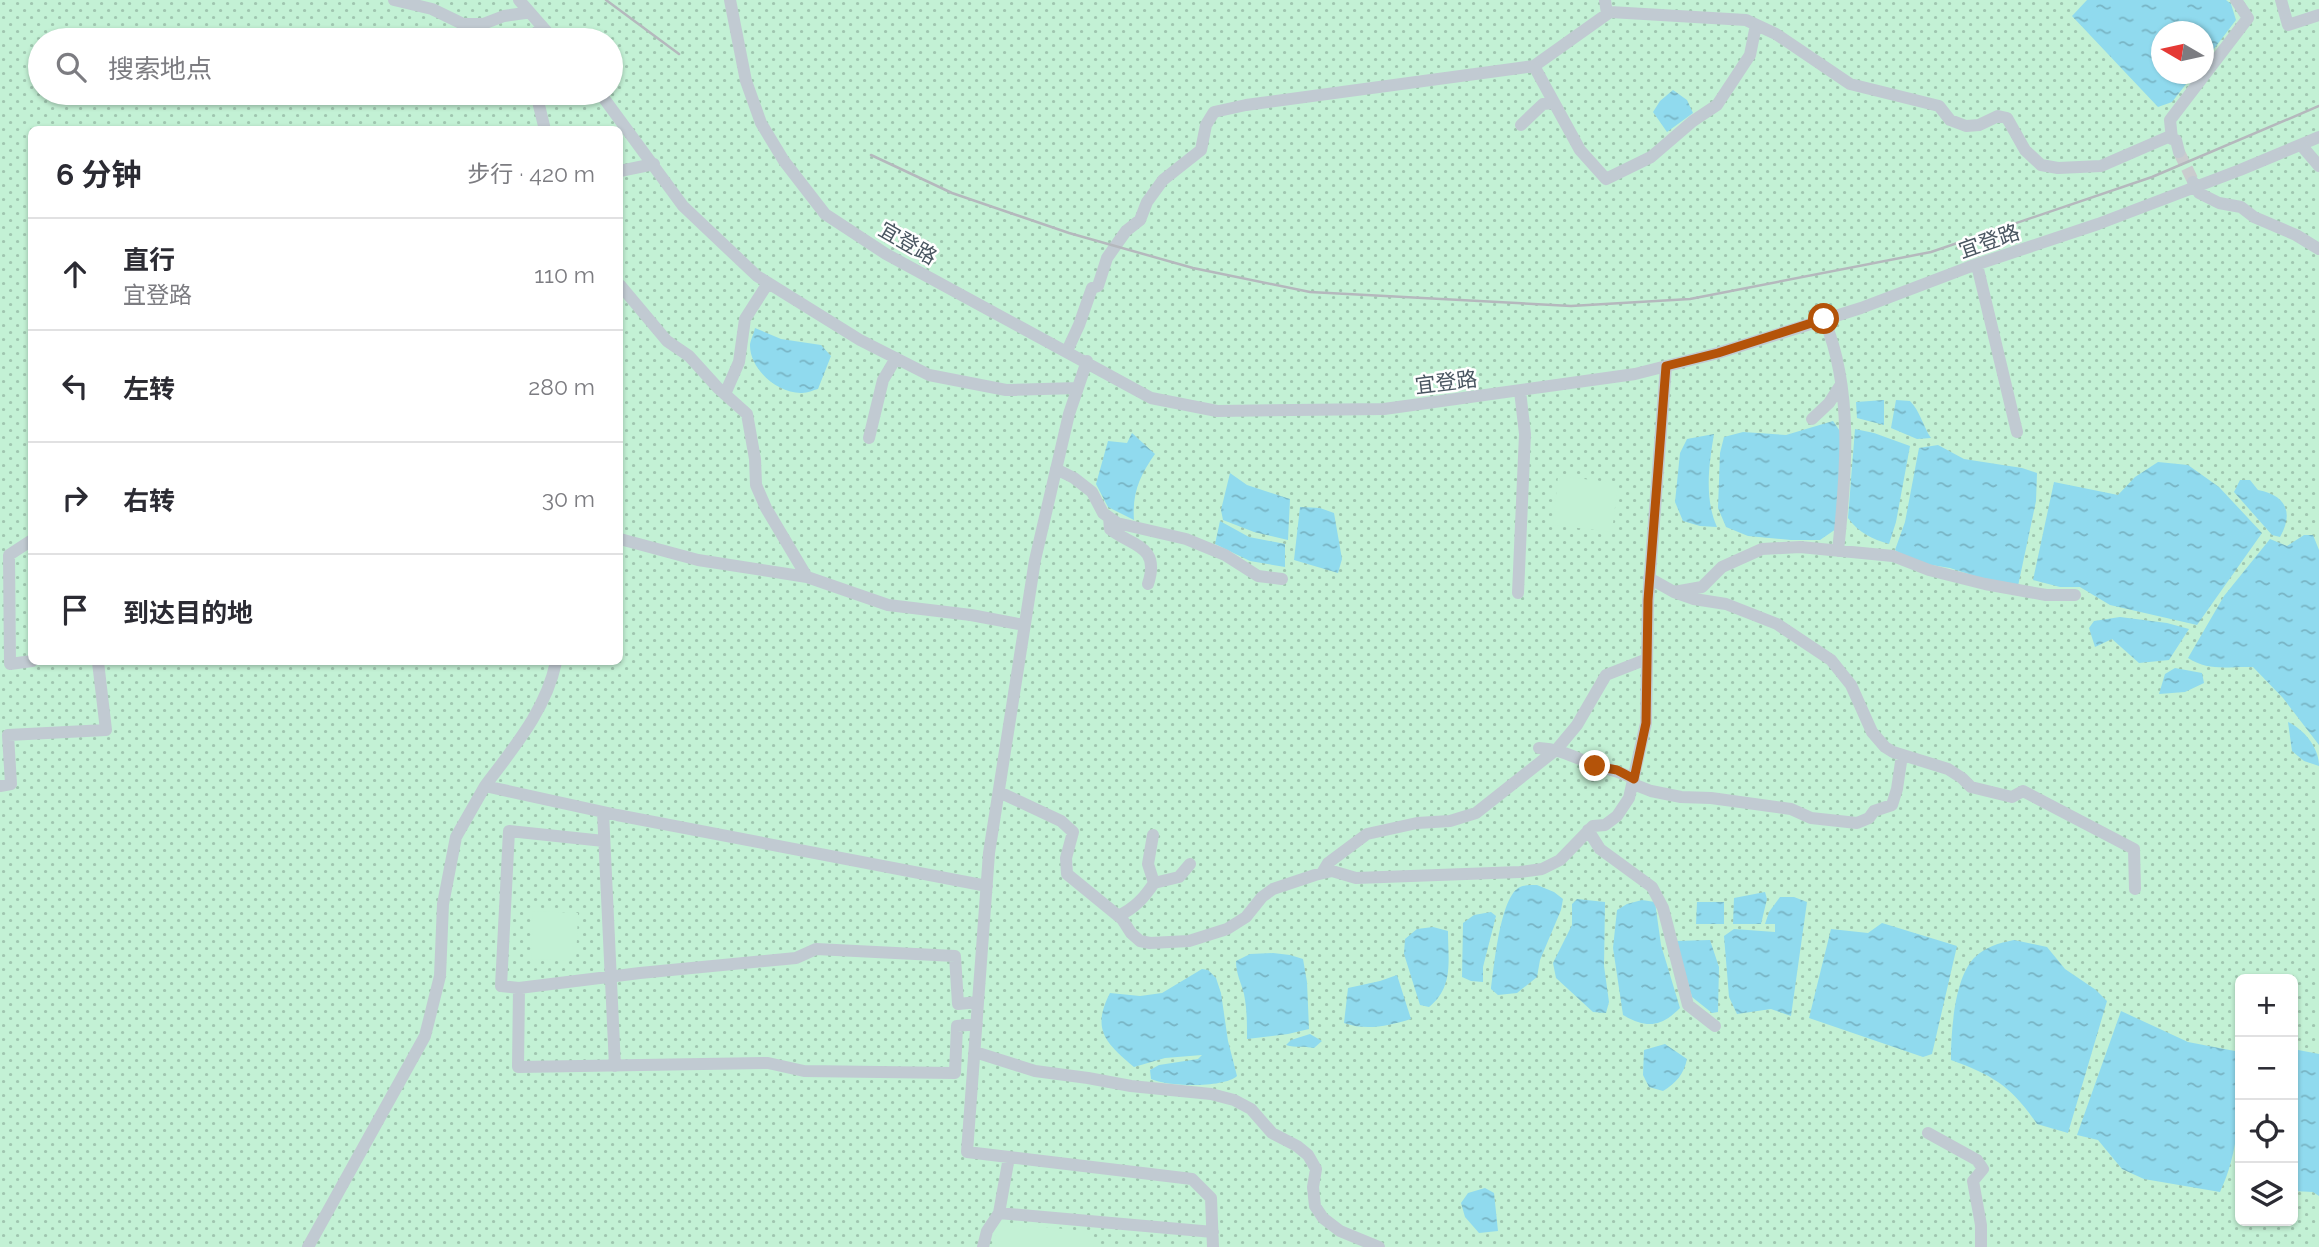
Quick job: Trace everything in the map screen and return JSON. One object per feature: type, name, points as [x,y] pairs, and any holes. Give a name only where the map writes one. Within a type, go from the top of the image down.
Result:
[{"type":"street","points":[[394,0],[432,9],[463,24],[483,24],[522,6],[542,26]]},
{"type":"street","name":"宜登路","points":[[730,0],[746,81],[761,123],[784,161],[825,214],[886,254],[1151,398],[1217,411],[1384,409],[1634,374],[1718,353],[1824,319],[1977,265],[2319,137]]},
{"type":"street","points":[[1605,0],[1607,14]]},
{"type":"street","points":[[2172,138],[2170,120],[2248,18],[2236,0]]},
{"type":"street","points":[[2281,0],[2288,25],[2319,15]]},
{"type":"street","points":[[1067,351],[1092,288],[1098,286],[1107,258],[1126,231],[1140,220],[1147,202],[1163,180],[1201,149],[1206,125],[1214,112],[1246,105],[1534,66],[1610,12],[1746,20],[1776,34],[1850,84],[1939,106],[1950,120],[1966,126],[1979,125],[1998,116],[2007,118],[2025,150],[2041,165],[2058,168],[2101,166],[2168,136],[2176,141],[2179,152]]},
{"type":"street","points":[[1534,66],[1580,150],[1606,179],[1651,158],[1693,121],[1717,105],[1750,55],[1756,25]]},
{"type":"street","points":[[1521,125],[1543,104],[1554,103]]},
{"type":"street","points":[[539,105],[544,126]]},
{"type":"street","points":[[609,105],[683,206],[757,276],[860,340],[929,375],[1006,390],[1078,388]]},
{"type":"street","points":[[2301,145],[2319,166]]},
{"type":"street","points":[[623,170],[654,164]]},
{"type":"street","points":[[2194,184],[2199,193],[2219,203],[2241,206],[2254,217],[2297,235],[2319,249]]},
{"type":"street","points":[[1977,265],[2017,432]]},
{"type":"street","points":[[725,394],[739,362],[745,319],[768,283]]},
{"type":"street","points":[[623,289],[667,341],[689,356],[747,414],[755,459],[756,485],[766,508],[807,577]]},
{"type":"street","points":[[1824,319],[1836,348],[1845,414],[1846,476],[1838,551]]},
{"type":"street","points":[[869,438],[883,380],[896,358]]},
{"type":"street","points":[[1087,361],[1056,469],[1035,560],[1024,625],[987,886],[967,1152],[1192,1179],[1211,1198],[1213,1247]]},
{"type":"street","points":[[999,792],[1061,821],[1073,832],[1066,858],[1067,874],[1118,916],[1140,941],[1150,943],[1189,941],[1227,929],[1246,917],[1262,897],[1273,889],[1322,873],[1332,871],[1356,878],[1542,869],[1560,860],[1592,826],[1605,825],[1617,816],[1629,798],[1634,781],[1646,723],[1649,578],[1666,366]]},
{"type":"street","points":[[1812,419],[1840,386]]},
{"type":"street","points":[[1518,593],[1525,434],[1521,391]]},
{"type":"street","points":[[1056,469],[1074,478],[1091,492],[1103,513],[1117,523],[1186,539],[1216,551],[1258,576],[1282,579]]},
{"type":"street","points":[[1109,517],[1110,529],[1119,537],[1140,545],[1149,558],[1152,572],[1148,584]]},
{"type":"street","points":[[623,540],[698,560],[807,577],[888,605],[971,615],[1024,625]]},
{"type":"street","points":[[28,543],[9,555],[10,664],[28,662]]},
{"type":"street","points":[[1674,592],[1702,586],[1721,567],[1762,549],[1800,547],[1893,556],[1929,570],[1985,584],[2046,594],[2075,595]]},
{"type":"street","points":[[1649,578],[1674,592],[1694,599],[1726,604],[1777,624],[1831,660],[1852,685],[1872,732],[1885,747],[1948,769],[1971,787],[2012,797],[2023,791],[2134,849],[2135,889]]},
{"type":"street","points":[[1322,873],[1328,863],[1367,834],[1418,823],[1450,821],[1476,813],[1556,749],[1577,725],[1606,675],[1647,659]]},
{"type":"street","points":[[0,786],[11,783],[8,735],[106,730],[98,665]]},
{"type":"street","points":[[308,1247],[425,1036],[440,976],[443,904],[456,837],[485,786],[534,721],[555,665]]},
{"type":"street","points":[[1539,748],[1556,749],[1595,766],[1617,770],[1651,791],[1681,797],[1791,808],[1811,818],[1857,822],[1869,818],[1874,811],[1892,805],[1902,755]]},
{"type":"street","points":[[485,786],[603,813],[987,886]]},
{"type":"street","points":[[603,813],[615,1066]]},
{"type":"street","points":[[1588,830],[1600,849],[1652,887],[1663,908],[1688,1006],[1715,1026]]},
{"type":"street","points":[[519,988],[517,1067],[768,1063],[804,1071],[955,1073],[958,1004],[956,956],[816,949],[796,958],[519,988],[501,986],[509,831],[604,841]]},
{"type":"street","points":[[1153,835],[1149,864],[1154,883]]},
{"type":"street","points":[[1118,916],[1144,898],[1154,883],[1179,877],[1191,864]]},
{"type":"street","points":[[958,1004],[978,1002]]},
{"type":"street","points":[[957,1026],[977,1024]]},
{"type":"street","points":[[975,1052],[1035,1071],[1131,1086],[1211,1094],[1234,1100],[1251,1109],[1272,1132],[1297,1146],[1308,1156],[1315,1169],[1315,1206],[1323,1218],[1340,1231],[1379,1247]]},
{"type":"street","points":[[1928,1133],[1977,1160],[1983,1169],[1973,1181],[1980,1224],[1980,1247]]},
{"type":"street","points":[[983,1247],[987,1231],[999,1213],[1009,1157]]},
{"type":"street","points":[[999,1213],[1213,1233]]},
{"type":"green space","points":[[0,0],[2319,0],[2319,1247],[0,1247]]},
{"type":"green space","points":[[1558,476],[1618,483],[1612,532],[1553,525]]},
{"type":"green space","points":[[533,911],[578,913],[576,961],[531,959]]},
{"type":"green space","points":[[997,1222],[1094,1232],[1093,1247],[995,1247]]},
{"type":"water","points":[[2087,0],[2226,0],[2231,4],[2236,20],[2214,49],[2214,21],[2151,21],[2151,84],[2186,84],[2172,102],[2158,107],[2072,16]]},
{"type":"water","points":[[1673,90],[1687,100],[1693,113],[1667,132],[1653,112],[1660,101]]},
{"type":"water","points":[[755,328],[781,339],[821,345],[831,356],[818,389],[804,393],[793,392],[775,385],[767,378],[754,362],[751,353],[750,344]]},
{"type":"water","points":[[1884,400],[1884,425],[1857,418],[1856,402]]},
{"type":"water","points":[[1896,400],[1910,401],[1931,438],[1917,439],[1891,428]]},
{"type":"water","points":[[1833,421],[1842,434],[1836,529],[1820,540],[1791,540],[1748,536],[1726,527],[1718,508],[1720,453],[1724,437],[1743,432],[1786,435]]},
{"type":"water","points":[[1855,429],[1910,446],[1896,522],[1889,544],[1866,535],[1848,518]]},
{"type":"water","points":[[1132,433],[1155,454],[1138,485],[1134,501],[1134,520],[1108,507],[1096,484],[1108,441],[1127,443]]},
{"type":"water","points":[[1714,434],[1709,493],[1717,527],[1700,526],[1683,521],[1675,502],[1680,453],[1687,439]]},
{"type":"water","points":[[1938,445],[1964,459],[2037,473],[2036,501],[2018,586],[1996,583],[1950,568],[1913,562],[1895,550],[1905,522],[1919,448]]},
{"type":"water","points":[[2158,462],[2188,465],[2219,487],[2262,533],[2197,625],[2110,605],[2080,587],[2060,587],[2033,580],[2054,482],[2118,495],[2135,477]]},
{"type":"water","points":[[1230,473],[1247,485],[1290,499],[1288,540],[1254,532],[1223,520],[1221,510]]},
{"type":"water","points":[[2240,480],[2250,480],[2258,490],[2275,496],[2285,506],[2286,520],[2280,537],[2272,535],[2234,492]]},
{"type":"water","points":[[1300,507],[1320,508],[1334,513],[1342,559],[1338,573],[1294,560]]},
{"type":"water","points":[[1220,521],[1249,537],[1285,544],[1285,567],[1250,561],[1215,544]]},
{"type":"water","points":[[2304,535],[2313,535],[2319,550],[2319,745],[2283,698],[2253,667],[2212,667],[2188,658],[2224,596],[2270,539],[2287,546]]},
{"type":"water","points":[[2120,617],[2167,623],[2189,629],[2169,660],[2139,663],[2112,639],[2095,647],[2089,628],[2094,621]]},
{"type":"water","points":[[2175,668],[2202,673],[2204,683],[2185,692],[2159,694],[2165,674]]},
{"type":"water","points":[[2288,722],[2310,740],[2317,753],[2319,766],[2304,761],[2292,751]]},
{"type":"water","points":[[1537,885],[1563,899],[1561,910],[1540,960],[1537,977],[1517,993],[1498,995],[1491,989],[1499,934],[1507,904],[1520,887]]},
{"type":"water","points":[[1765,892],[1767,899],[1761,924],[1733,924],[1734,898]]},
{"type":"water","points":[[1780,897],[1794,897],[1807,902],[1791,1016],[1771,1009],[1737,1014],[1729,997],[1724,936],[1734,929],[1775,932],[1775,924],[1765,924],[1769,912]]},
{"type":"water","points":[[1577,899],[1605,902],[1604,966],[1609,1002],[1606,1013],[1593,1012],[1556,978],[1553,963],[1572,925],[1572,904]]},
{"type":"water","points":[[1642,900],[1655,902],[1661,945],[1680,1008],[1666,1019],[1653,1024],[1639,1022],[1623,1015],[1613,948],[1617,910]]},
{"type":"water","points":[[1697,902],[1724,902],[1724,924],[1696,924]]},
{"type":"water","points":[[1491,912],[1496,916],[1483,967],[1483,982],[1471,981],[1462,977],[1463,923],[1474,915]]},
{"type":"water","points":[[1882,923],[1957,946],[1932,1054],[1923,1057],[1809,1018],[1831,929],[1868,933]]},
{"type":"water","points":[[1433,927],[1448,931],[1449,963],[1443,991],[1429,1007],[1420,1005],[1404,954],[1405,939],[1417,929]]},
{"type":"water","points":[[1710,940],[1719,967],[1718,1012],[1712,1013],[1692,997],[1676,941]]},
{"type":"water","points":[[2014,940],[2047,947],[2065,969],[2107,1001],[2068,1133],[2037,1124],[2010,1091],[1979,1071],[1951,1060],[1955,1007],[1967,967],[1983,951]]},
{"type":"water","points":[[1273,953],[1303,959],[1309,1029],[1247,1039],[1245,1000],[1236,961],[1250,954]]},
{"type":"water","points":[[1202,969],[1208,970],[1216,978],[1221,993],[1228,1041],[1237,1076],[1220,1083],[1195,1085],[1170,1084],[1151,1079],[1150,1070],[1159,1065],[1198,1059],[1202,1055],[1165,1058],[1134,1067],[1116,1051],[1104,1035],[1102,1017],[1110,993],[1140,996],[1162,993]]},
{"type":"water","points":[[1397,975],[1411,1019],[1377,1027],[1344,1023],[1348,988]]},
{"type":"water","points":[[2121,1011],[2188,1042],[2235,1051],[2235,1145],[2220,1192],[2144,1179],[2122,1169],[2098,1140],[2077,1135]]},
{"type":"water","points":[[1310,1034],[1322,1041],[1314,1048],[1286,1045],[1291,1040]]},
{"type":"water","points":[[1665,1044],[1687,1059],[1679,1078],[1663,1091],[1649,1087],[1643,1075],[1644,1050]]},
{"type":"water","points":[[2298,1050],[2319,1054],[2319,1196],[2313,1192],[2298,1191]]},
{"type":"water","points":[[1485,1188],[1494,1193],[1498,1231],[1479,1233],[1465,1217],[1461,1203],[1468,1193]]},
{"type":"tunnel","points":[[2179,152],[2193,181]]},
{"type":"railway","points":[[606,0],[679,54]]},
{"type":"railway","points":[[871,155],[952,193],[1069,233],[1193,268],[1310,292],[1571,306],[1690,299],[1931,252],[2152,177],[2319,106]]},
{"type":"route","points":[[1595,766],[1617,770],[1634,779],[1646,723],[1648,600],[1666,366],[1718,353],[1824,319]]}]
